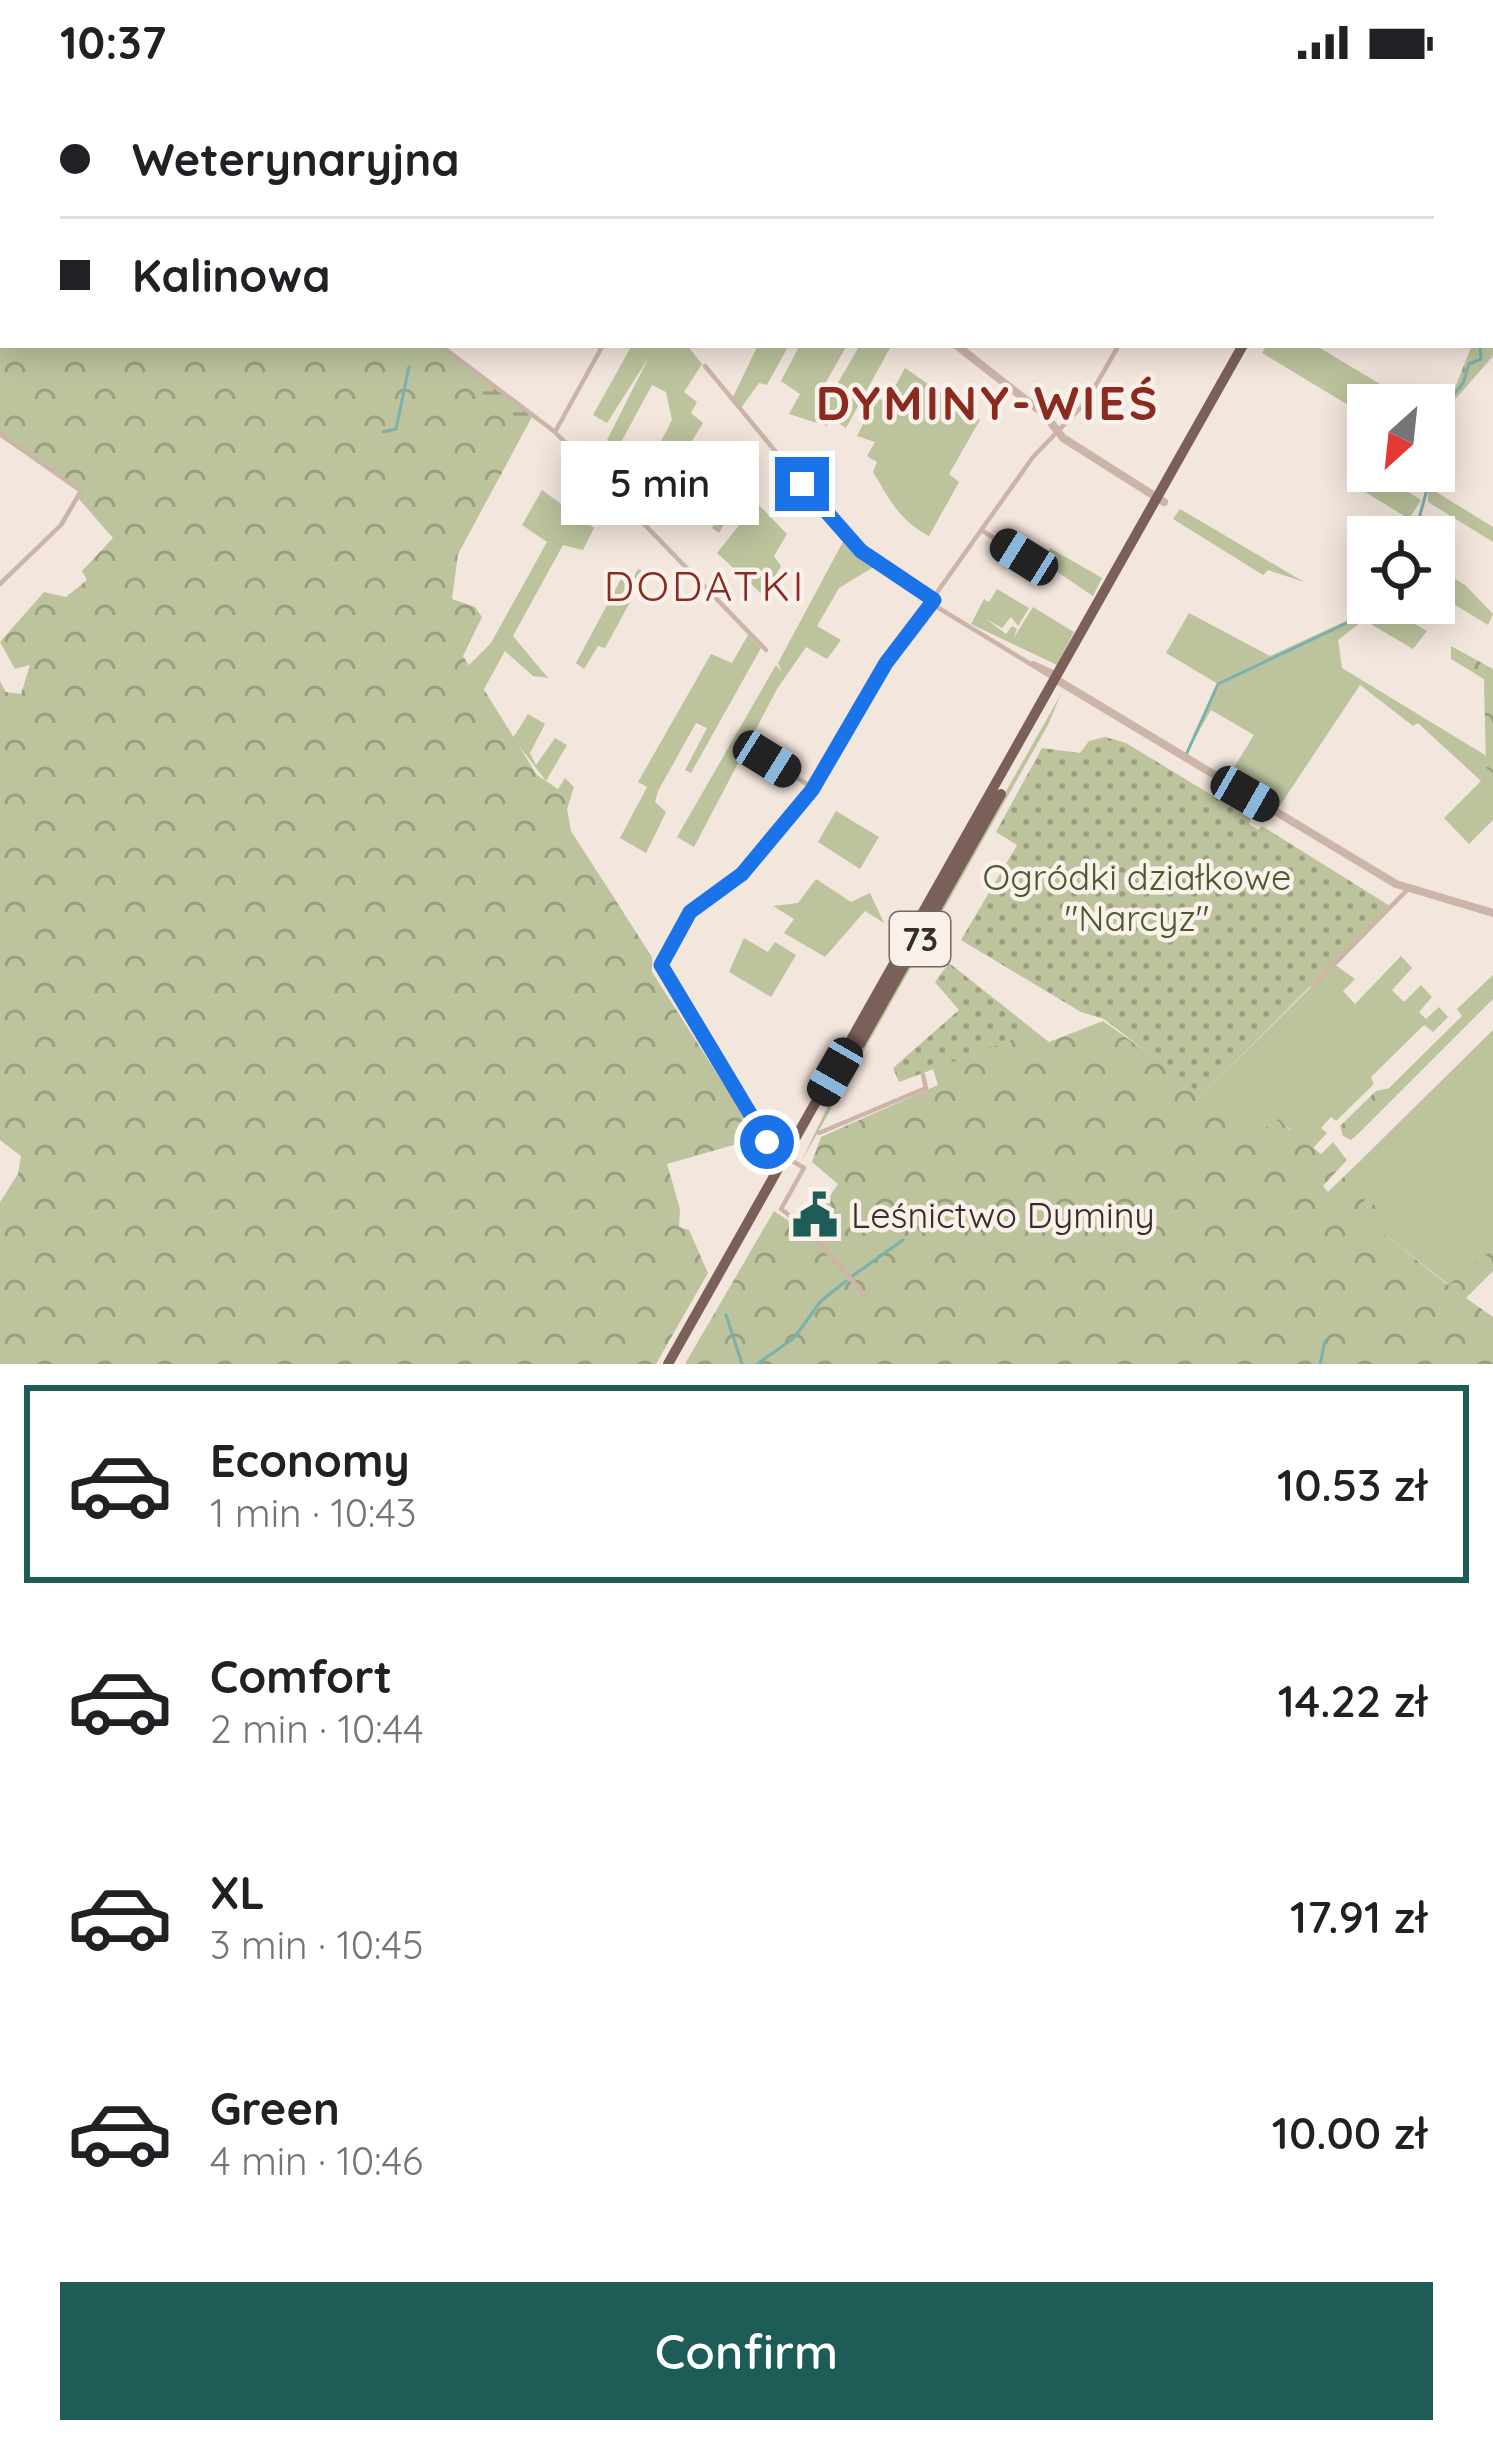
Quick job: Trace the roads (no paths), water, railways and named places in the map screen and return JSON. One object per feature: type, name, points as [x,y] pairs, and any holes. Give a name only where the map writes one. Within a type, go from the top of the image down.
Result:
[{"type":"main road","name":"73","points":[[672,1364],[1244,348]]},
{"type":"street","points":[[444,348],[555,432],[766,650]]},
{"type":"street","points":[[555,432],[601,348]]},
{"type":"street","points":[[960,348],[1044,414],[1057,430],[1161,499]]},
{"type":"street","points":[[864,1294],[807,1229],[781,1209],[804,1168],[771,1148],[740,1088],[661,965],[690,912],[742,874],[813,788],[886,663],[1057,430],[1086,402],[1117,348]]},
{"type":"street","points":[[705,366],[846,536],[933,602],[1407,890],[1493,913]]},
{"type":"street","points":[[0,434],[76,484],[81,495],[61,525],[0,584]]},
{"type":"street","points":[[982,531],[1024,557]]},
{"type":"street","points":[[767,759],[813,788]]},
{"type":"street","points":[[1313,986],[1407,890]]},
{"type":"street","points":[[819,1133],[930,1087],[923,1075]]},
{"type":"waterway","points":[[1455,393],[1469,364],[1481,359],[1480,348]]},
{"type":"waterway","points":[[383,432],[396,429],[409,367]]},
{"type":"waterway","points":[[1420,516],[1426,492]]},
{"type":"waterway","points":[[1186,755],[1218,684],[1347,623]]},
{"type":"waterway","points":[[851,1277],[903,1240]]},
{"type":"waterway","points":[[757,1364],[794,1338],[821,1301],[846,1281]]},
{"type":"waterway","points":[[726,1315],[742,1364]]},
{"type":"waterway","points":[[1320,1364],[1325,1341]]},
{"type":"place","name":"Leśnictwo Dyminy","points":[[815,1215]]},
{"type":"district","name":"DYMINY-WIEŚ","points":[[988,403]]},
{"type":"district","name":"DODATKI","points":[[705,586]]},
{"type":"park label","name":"Ogródki działkowe \"Narcyz\"","points":[[1137,898]]}]
